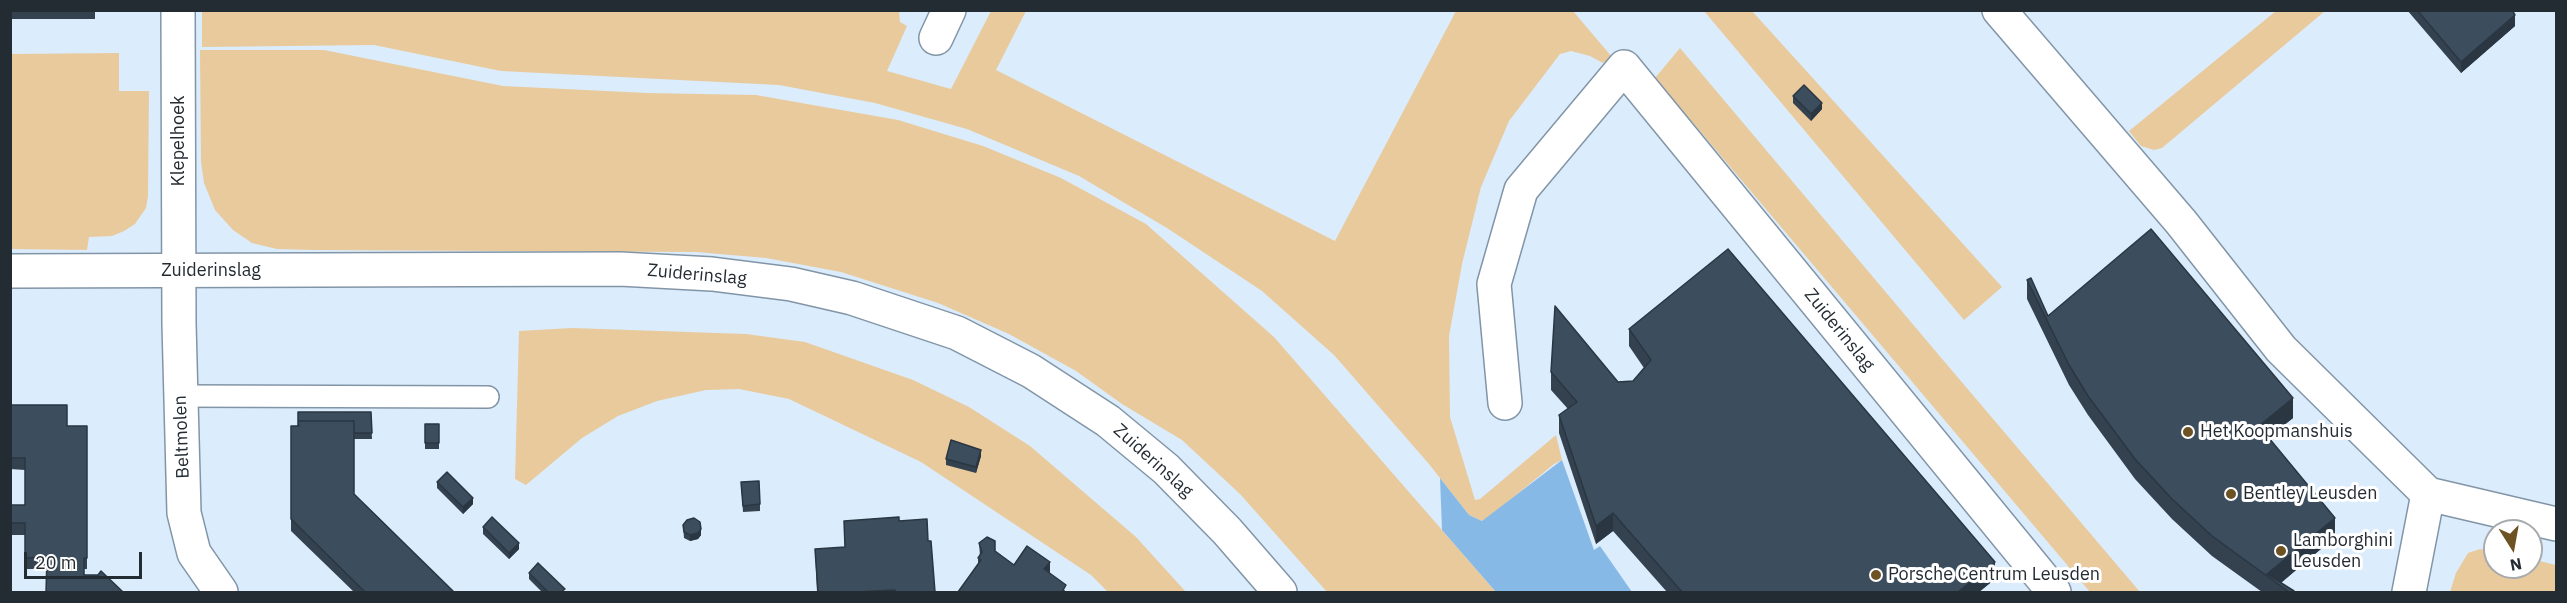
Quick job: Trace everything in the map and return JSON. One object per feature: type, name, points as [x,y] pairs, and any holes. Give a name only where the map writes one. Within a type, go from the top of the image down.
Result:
[{"type":"street","name":"Klepelhoek","points":[[178,10],[180,272]]},
{"type":"street","points":[[1999,10],[2181,222],[2281,350],[2428,494],[2556,524]]},
{"type":"street","name":"Zuiderinslag","points":[[1504,403],[1494,284],[1521,190],[1624,67],[2054,592]]},
{"type":"street","name":"Zuiderinslag","points":[[10,271],[620,269],[712,273],[791,284],[852,298],[957,333],[1031,371],[1108,421],[1166,469],[1227,531],[1280,592]]},
{"type":"street","name":"Beltmolen","points":[[180,272],[184,513],[194,553],[221,592]]},
{"type":"street","points":[[2409,592],[2428,494]]},
{"type":"lane","points":[[181,396],[488,398]]},
{"type":"shaded area","points":[[202,11],[899,11],[900,22],[907,26],[887,71],[951,89],[991,11],[1026,11],[996,70],[1335,241],[1456,11],[1573,11],[1612,57],[1603,63],[1590,56],[1571,51],[1560,54],[1509,121],[1481,187],[1462,264],[1449,336],[1450,417],[1475,500],[1480,499],[1556,435],[1562,460],[1488,518],[1482,521],[1469,515],[1429,464],[1334,355],[1262,291],[1167,228],[1079,176],[967,129],[875,103],[779,85],[501,71],[374,45],[202,47]]},
{"type":"shaded area","points":[[1704,11],[1752,11],[2002,287],[1964,320]]},
{"type":"shaded area","points":[[2276,11],[2325,11],[2162,148],[2154,150],[2141,146],[2129,131]]},
{"type":"shaded area","points":[[1680,48],[2140,592],[2090,592],[1655,78]]},
{"type":"shaded area","points":[[200,50],[324,50],[503,86],[647,93],[756,95],[898,120],[983,146],[1061,178],[1146,224],[1274,337],[1496,592],[1327,592],[1240,494],[1182,440],[1122,404],[1076,371],[1009,334],[938,303],[841,272],[766,258],[696,252],[315,250],[277,249],[252,243],[233,230],[215,210],[204,183],[201,162]]},
{"type":"shaded area","points":[[119,53],[119,91],[149,91],[146,208],[135,224],[124,231],[112,236],[89,237],[87,250],[11,249],[11,54]]},
{"type":"shaded area","points":[[572,328],[746,334],[805,342],[913,380],[969,407],[1030,446],[1136,537],[1186,592],[1108,592],[1091,575],[921,462],[789,399],[739,389],[706,390],[657,401],[618,416],[582,438],[526,485],[515,479],[519,331]]},
{"type":"shaded area","points":[[2483,550],[2483,579],[2543,579],[2543,562],[2556,565],[2556,592],[2450,592],[2456,573],[2468,553]]},
{"type":"water","points":[[1562,460],[1594,550],[1600,546],[1632,592],[1496,592],[1442,530],[1440,478],[1469,515],[1482,521]]},
{"type":"building","points":[[2417,10],[2512,10],[2515,15],[2461,62]]},
{"type":"building","points":[[1804,85],[1822,103],[1811,114],[1793,96]]},
{"type":"building","name":"Het Koopmanshuis","points":[[2151,229],[2293,398],[2259,426],[2335,518],[2267,574],[2293,592],[2289,592],[2212,536],[2172,499],[2135,459],[2088,396],[2069,365],[2027,280],[2031,278],[2048,316]]},
{"type":"building","points":[[1728,249],[1995,562],[1958,592],[1682,592],[1613,513],[1596,526],[1559,415],[1577,402],[1551,372],[1555,306],[1618,382],[1633,381],[1651,360],[1629,329]]},
{"type":"building","points":[[10,405],[67,405],[67,426],[87,426],[87,558],[84,558],[84,575],[98,575],[101,571],[123,592],[46,592],[47,557],[25,558],[25,523],[10,523],[10,505],[25,505],[25,458],[10,458]]},
{"type":"building","points":[[298,412],[371,412],[372,433],[354,433],[354,421],[298,421]]},
{"type":"building","points":[[298,421],[354,421],[354,494],[454,592],[365,592],[291,519],[291,426],[299,426]]},
{"type":"building","points":[[425,424],[439,424],[439,443],[425,443]]},
{"type":"building","points":[[951,440],[981,450],[976,467],[946,459]]},
{"type":"building","points":[[447,472],[473,498],[463,507],[437,482]]},
{"type":"building","points":[[759,481],[760,504],[743,506],[741,482]]},
{"type":"building","points":[[492,517],[519,543],[509,553],[483,527]]},
{"type":"building","points":[[899,517],[899,521],[927,519],[935,592],[895,592],[895,590],[818,592],[815,549],[845,547],[844,521]]},
{"type":"building","points":[[694,518],[700,522],[701,529],[698,533],[690,535],[684,532],[683,525],[687,520]]},
{"type":"building","points":[[987,537],[995,541],[995,551],[1014,565],[1027,546],[1050,562],[1044,569],[1066,585],[1062,592],[958,592],[981,560],[978,558],[982,552],[979,543]]},
{"type":"building","points":[[538,563],[565,589],[561,592],[548,592],[529,573]]},
{"type":"place","name":"Het Koopmanshuis","points":[[2188,432]]},
{"type":"place","name":"Bentley Leusden","points":[[2231,494]]},
{"type":"place","name":"Lamborghini Leusden","points":[[2281,551]]},
{"type":"place","name":"Porsche Centrum Leusden","points":[[1876,575]]}]
